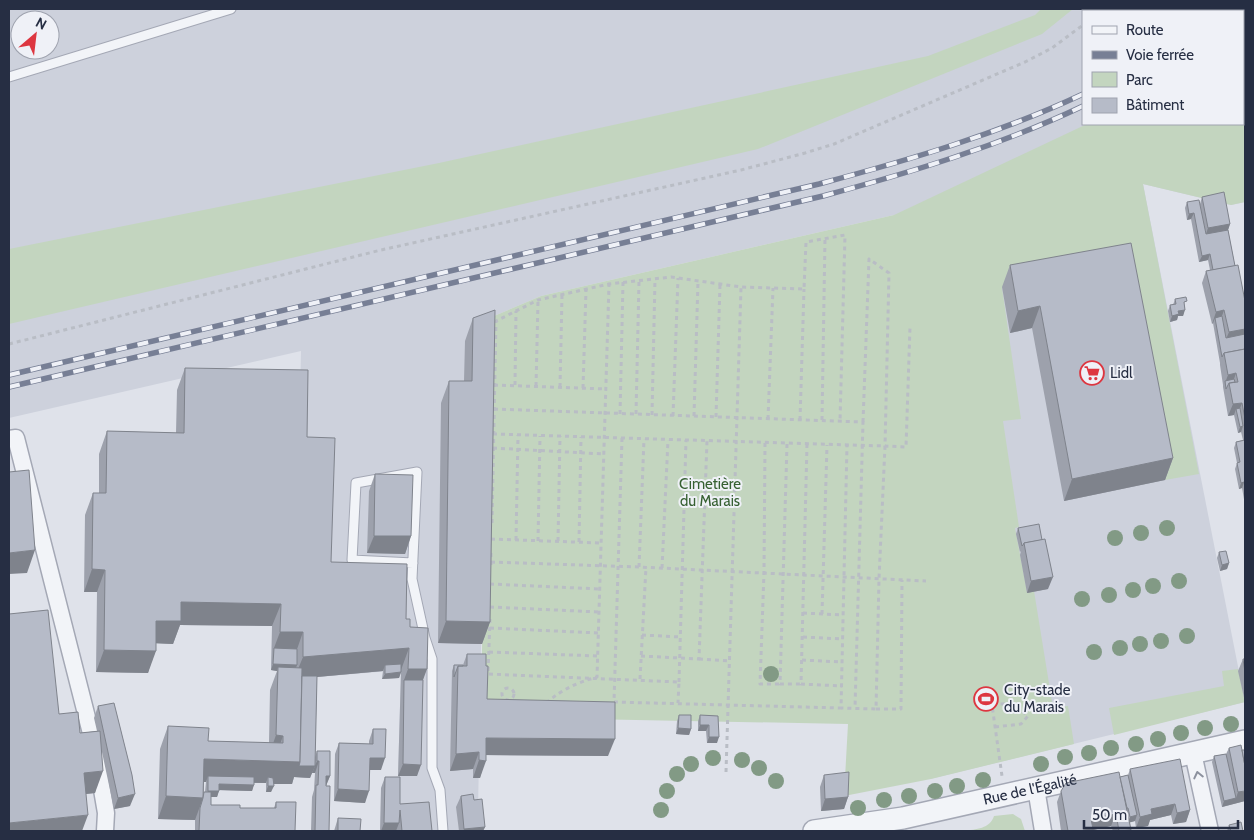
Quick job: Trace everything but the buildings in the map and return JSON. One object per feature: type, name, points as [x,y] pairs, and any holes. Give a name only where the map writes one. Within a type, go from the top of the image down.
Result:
[{"type":"street","points":[[9,439],[16,438],[95,750],[106,813],[105,831]]},
{"type":"street","points":[[43,620],[61,618]]},
{"type":"street","name":"Rue de l'Égalité","points":[[814,831],[903,818],[1245,741]]},
{"type":"street","points":[[1193,753],[1210,831]]},
{"type":"street","points":[[1036,788],[1043,831]]},
{"type":"lane","points":[[9,77],[231,9]]},
{"type":"lane","points":[[412,564],[352,560],[356,483],[417,472],[412,579],[425,638],[432,659],[432,768],[440,790],[443,831]]},
{"type":"path","points":[[9,344],[382,250],[741,170],[834,144],[958,92],[1039,55],[1052,48],[1082,26]]},
{"type":"path","points":[[800,420],[806,242],[845,235],[840,421]]},
{"type":"path","points":[[822,420],[825,238]]},
{"type":"path","points":[[855,708],[869,259],[889,273],[876,709]]},
{"type":"path","points":[[491,569],[496,321],[538,300],[609,284],[671,277],[741,287],[804,289]]},
{"type":"path","points":[[673,416],[678,278]]},
{"type":"path","points":[[652,415],[655,279]]},
{"type":"path","points":[[636,414],[639,281]]},
{"type":"path","points":[[694,416],[698,281]]},
{"type":"path","points":[[620,414],[623,282]]},
{"type":"path","points":[[597,677],[609,284]]},
{"type":"path","points":[[716,417],[720,284]]},
{"type":"path","points":[[726,772],[741,287]]},
{"type":"path","points":[[768,419],[773,288]]},
{"type":"path","points":[[583,388],[586,290]]},
{"type":"path","points":[[560,387],[562,295]]},
{"type":"path","points":[[536,386],[538,300]]},
{"type":"path","points":[[515,386],[516,311]]},
{"type":"path","points":[[493,434],[906,447],[910,327]]},
{"type":"path","points":[[494,385],[606,389]]},
{"type":"path","points":[[494,409],[863,422]]},
{"type":"path","points":[[516,540],[518,435]]},
{"type":"path","points":[[538,541],[540,436]]},
{"type":"path","points":[[558,541],[560,436]]},
{"type":"path","points":[[578,542],[581,437]]},
{"type":"path","points":[[622,438],[614,702],[902,709],[902,580]]},
{"type":"path","points":[[639,567],[644,439]]},
{"type":"path","points":[[662,568],[668,440]]},
{"type":"path","points":[[678,703],[686,440]]},
{"type":"path","points":[[699,659],[707,441]]},
{"type":"path","points":[[765,443],[764,572],[760,684],[842,686]]},
{"type":"path","points":[[780,684],[787,444]]},
{"type":"path","points":[[801,684],[807,444]]},
{"type":"path","points":[[822,614],[827,445]]},
{"type":"path","points":[[841,708],[846,445]]},
{"type":"path","points":[[493,448],[580,451],[604,454]]},
{"type":"path","points":[[491,539],[601,543]]},
{"type":"path","points":[[491,562],[764,572],[926,581]]},
{"type":"path","points":[[640,679],[646,567]]},
{"type":"path","points":[[490,576],[490,592]]},
{"type":"path","points":[[490,584],[600,589]]},
{"type":"path","points":[[490,600],[488,674],[597,677],[679,682]]},
{"type":"path","points":[[490,607],[599,612]]},
{"type":"path","points":[[803,613],[843,615]]},
{"type":"path","points":[[490,628],[598,633]]},
{"type":"path","points":[[642,635],[680,636]]},
{"type":"path","points":[[803,637],[843,639]]},
{"type":"path","points":[[489,652],[598,656]]},
{"type":"path","points":[[641,656],[730,661]]},
{"type":"path","points":[[802,660],[842,662]]},
{"type":"path","points":[[544,705],[561,691],[579,682],[597,677]]},
{"type":"path","points":[[995,727],[1021,724],[1028,716],[1014,705],[1008,703],[992,705],[995,727],[1000,762]]},
{"type":"shaded area","points":[[9,9],[1245,9],[1245,202],[1231,205],[1143,184],[1245,702],[930,779],[894,215],[541,296],[487,319],[478,811],[480,831],[395,831],[401,670],[294,679],[301,351],[9,418]]},
{"type":"green space","points":[[1041,9],[1073,9],[1042,34],[758,149],[9,324],[9,249],[439,163],[928,56],[1035,15]]},
{"type":"green space","name":"Cimetière du Marais","points":[[1244,46],[1245,202],[1231,205],[1143,184],[1199,474],[1165,480],[1123,265],[1002,288],[1021,419],[1003,421],[1019,527],[1015,528],[1027,592],[1034,591],[1053,708],[1068,706],[1074,744],[931,779],[844,796],[848,724],[481,717],[487,319],[541,296],[894,215],[1085,125],[1244,125]]},
{"type":"green space","points":[[1238,669],[1245,702],[1114,735],[1109,708],[1224,686],[1222,671]]},
{"type":"green space","points":[[1013,814],[1021,819],[1025,831],[964,831],[986,826],[994,816]]},
{"type":"railway","points":[[9,375],[819,184],[986,134],[1082,94]]},
{"type":"railway","points":[[9,387],[823,196],[987,146],[1082,106]]},
{"type":"place","name":"Lidl","points":[[1092,373]]},
{"type":"place","name":"City-stade du Marais","points":[[986,699]]}]
